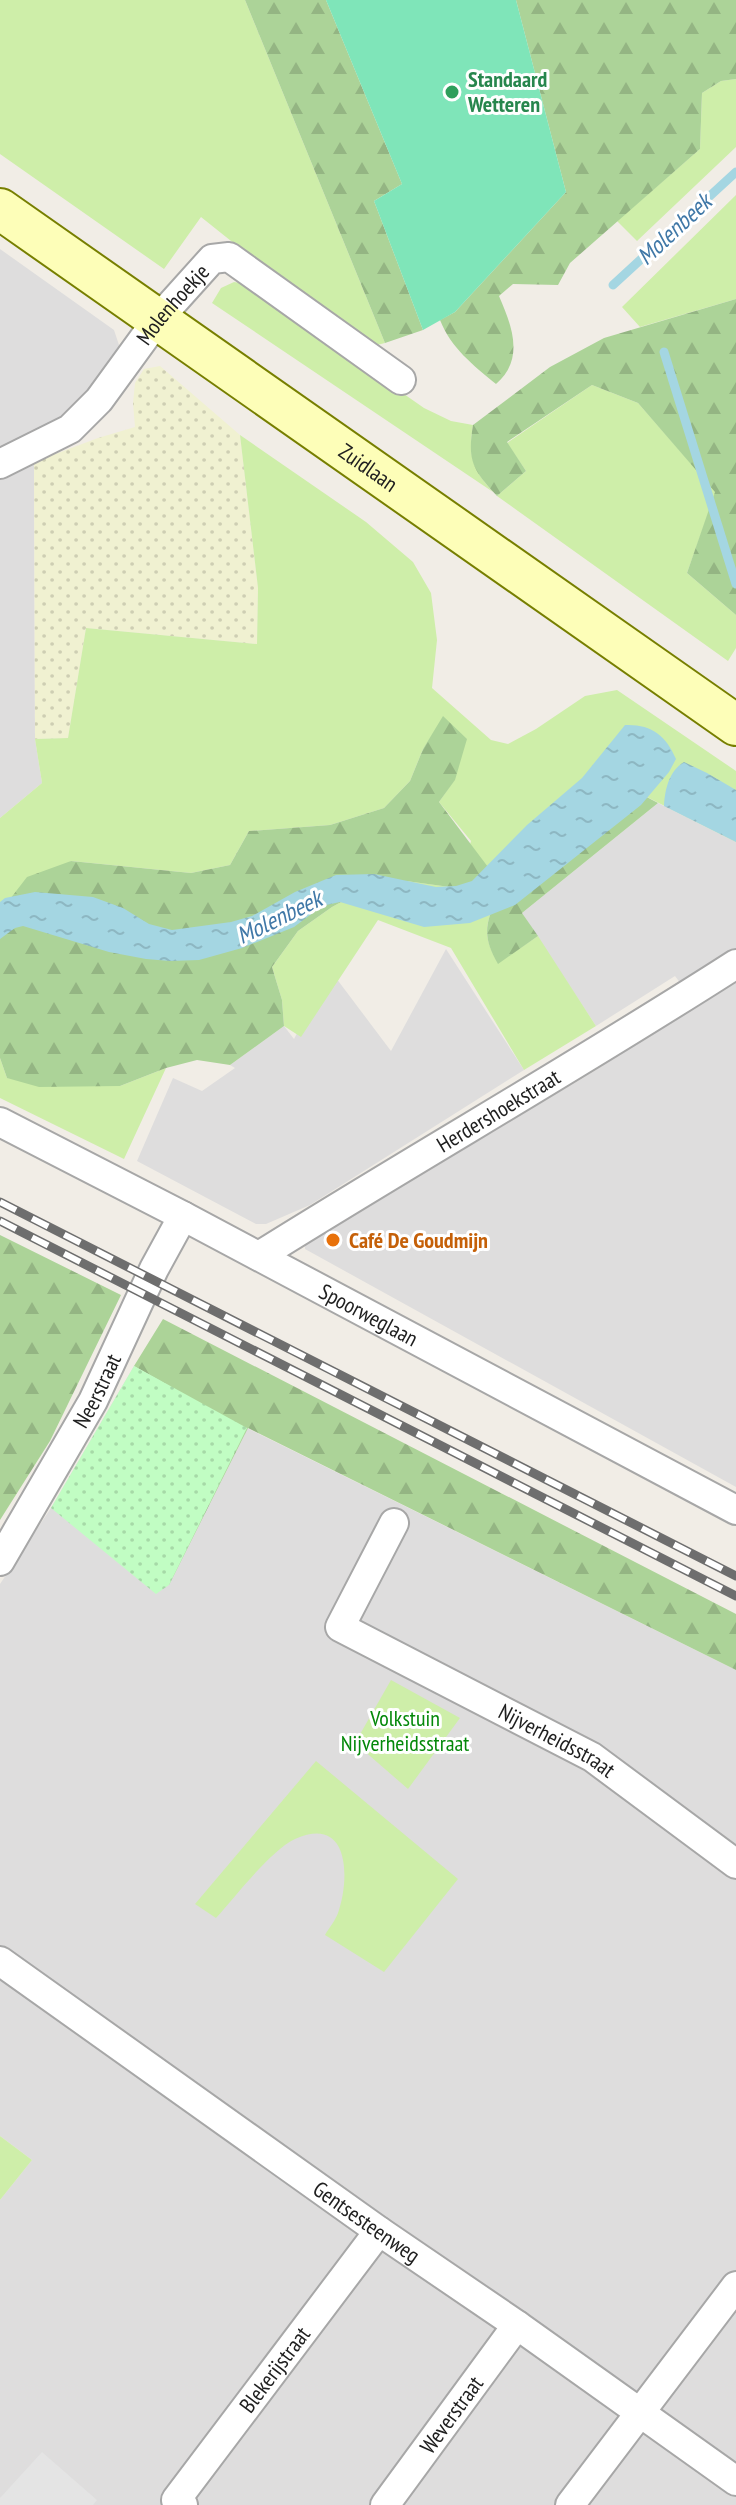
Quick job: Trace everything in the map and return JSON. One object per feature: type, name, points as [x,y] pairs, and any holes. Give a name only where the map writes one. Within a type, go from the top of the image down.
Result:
[{"type":"main road","name":"Zuidlaan","points":[[0,209],[736,725]]},
{"type":"street","name":"Molenhoekje","points":[[0,464],[70,429],[99,400],[158,319],[212,259],[229,257],[401,380]]},
{"type":"street","name":"Herdershoekstraat","points":[[259,1256],[648,1021],[736,964]]},
{"type":"street","name":"Spoorweglaan","points":[[0,1122],[736,1510]]},
{"type":"street","name":"Neerstraat","points":[[0,1561],[93,1401],[154,1269],[183,1216]]},
{"type":"street","name":"Nijverheidsstraat","points":[[394,1523],[340,1627],[592,1757],[736,1864]]},
{"type":"street","name":"Gentsesteenweg","points":[[0,1961],[736,2481]]},
{"type":"street","name":"Blekerijstraat","points":[[183,2505],[176,2500],[379,2231]]},
{"type":"street","points":[[570,2505],[736,2286]]},
{"type":"street","name":"Weverstraat","points":[[385,2505],[517,2325]]},
{"type":"shaded area","points":[[0,249],[114,330],[121,351],[91,391],[59,424],[0,452]]},
{"type":"shaded area","points":[[34,462],[35,739],[42,783],[0,818],[0,476]]},
{"type":"shaded area","points":[[658,803],[736,842],[736,951],[711,967],[706,965],[681,984],[675,976],[596,1026],[522,913]]},
{"type":"shaded area","points":[[446,949],[524,1070],[310,1205],[266,1224],[256,1224],[137,1161],[173,1078],[202,1091],[235,1068],[230,1065],[284,1026],[294,1039],[330,970],[391,1051]]},
{"type":"shaded area","points":[[736,982],[736,1487],[305,1249],[305,1241],[578,1081]]},
{"type":"shaded area","points":[[134,1366],[247,1428],[736,1670],[736,2505],[0,2505],[0,2200],[32,2160],[0,2136],[0,1584],[51,1508]]},
{"type":"shaded area","points":[[42,2452],[97,2500],[93,2505],[0,2505],[0,2498]]},
{"type":"green space","points":[[0,0],[245,0],[385,343],[365,348],[201,217],[164,269],[0,154]]},
{"type":"green space","points":[[245,0],[326,0],[402,184],[374,201],[423,330],[385,343]]},
{"type":"green space","name":"Standaard Wetteren","points":[[326,0],[516,0],[566,192],[455,312],[423,330],[374,201],[402,184]]},
{"type":"green space","points":[[516,0],[736,0],[736,79],[721,81],[702,93],[700,149],[570,263],[558,285],[513,284],[499,296],[511,330],[513,353],[511,364],[496,384],[456,348],[440,320],[455,312],[566,192]]},
{"type":"green space","points":[[736,79],[736,147],[637,241],[617,221],[700,149],[702,93],[721,81]]},
{"type":"green space","points":[[736,195],[736,299],[640,327],[622,307]]},
{"type":"green space","points":[[234,282],[246,284],[424,408],[451,421],[473,425],[473,461],[493,492],[212,303],[221,288]]},
{"type":"green space","points":[[736,299],[736,615],[687,573],[715,492],[638,403],[592,385],[507,442],[526,471],[497,496],[477,472],[471,448],[473,425],[550,367],[604,338]]},
{"type":"green space","points":[[160,366],[240,435],[258,588],[257,644],[86,628],[68,738],[35,739],[34,462],[135,427],[135,383],[144,369]]},
{"type":"green space","points":[[592,385],[638,403],[716,492],[687,573],[736,615],[736,648],[728,661],[497,496],[526,471],[507,443]]},
{"type":"green space","points":[[240,435],[366,522],[413,562],[431,593],[437,640],[432,688],[491,740],[508,744],[585,696],[617,690],[736,771],[736,842],[639,793],[498,895],[487,930],[489,945],[498,963],[538,936],[596,1026],[524,1070],[451,948],[378,920],[301,1037],[284,1026],[282,1000],[272,967],[298,931],[365,889],[407,881],[457,888],[471,841],[439,802],[455,779],[444,717],[423,749],[410,781],[384,808],[330,825],[249,831],[230,865],[191,873],[71,861],[0,912],[0,818],[42,783],[35,739],[68,738],[86,628],[257,644],[258,588]]},
{"type":"green space","points":[[443,716],[467,739],[455,780],[439,802],[488,867],[484,880],[457,888],[406,881],[365,889],[298,931],[272,967],[282,1000],[284,1026],[230,1065],[197,1060],[120,1086],[39,1087],[7,1078],[0,1058],[0,912],[27,877],[71,861],[191,873],[230,865],[249,831],[330,825],[384,808],[410,781],[423,749]]},
{"type":"green space","points":[[639,793],[658,803],[522,913],[538,936],[498,964],[489,945],[487,930],[498,895]]},
{"type":"green space","points":[[0,1058],[7,1078],[120,1086],[166,1068],[124,1159],[0,1098]]},
{"type":"green space","points":[[0,1235],[121,1295],[50,1441],[0,1520]]},
{"type":"green space","points":[[163,1319],[736,1614],[736,1670],[248,1428],[169,1585],[178,1391],[134,1366]]},
{"type":"green space","points":[[134,1366],[247,1428],[169,1585],[156,1594],[51,1508]]},
{"type":"green space","name":"Volkstuin Nijverheidsstraat","points":[[391,1680],[460,1718],[408,1789],[355,1743]]},
{"type":"green space","points":[[316,1761],[458,1879],[384,1972],[325,1935],[338,1913],[344,1884],[342,1854],[336,1842],[327,1835],[313,1834],[285,1845],[264,1863],[216,1918],[195,1904]]},
{"type":"green space","points":[[0,2136],[32,2160],[0,2200]]},
{"type":"water","points":[[625,725],[650,729],[662,737],[676,759],[669,772],[641,805],[515,905],[470,923],[424,927],[340,902],[322,906],[294,927],[242,948],[199,960],[170,961],[109,952],[23,926],[0,939],[0,902],[5,898],[35,892],[93,897],[123,908],[149,924],[172,930],[252,916],[295,892],[336,875],[374,874],[436,887],[472,881],[527,825],[582,778]]},
{"type":"water","points":[[684,762],[736,790],[736,842],[664,806],[669,781]]},
{"type":"waterway","name":"Molenbeek","points":[[613,285],[736,172]]},
{"type":"waterway","name":"Molenbeek","points":[[664,352],[736,584]]},
{"type":"railway","points":[[0,1202],[736,1576]]},
{"type":"railway","points":[[0,1221],[736,1596]]},
{"type":"place","name":"Standaard Wetteren","points":[[452,92]]},
{"type":"place","name":"Café De Goudmijn","points":[[333,1240]]}]
